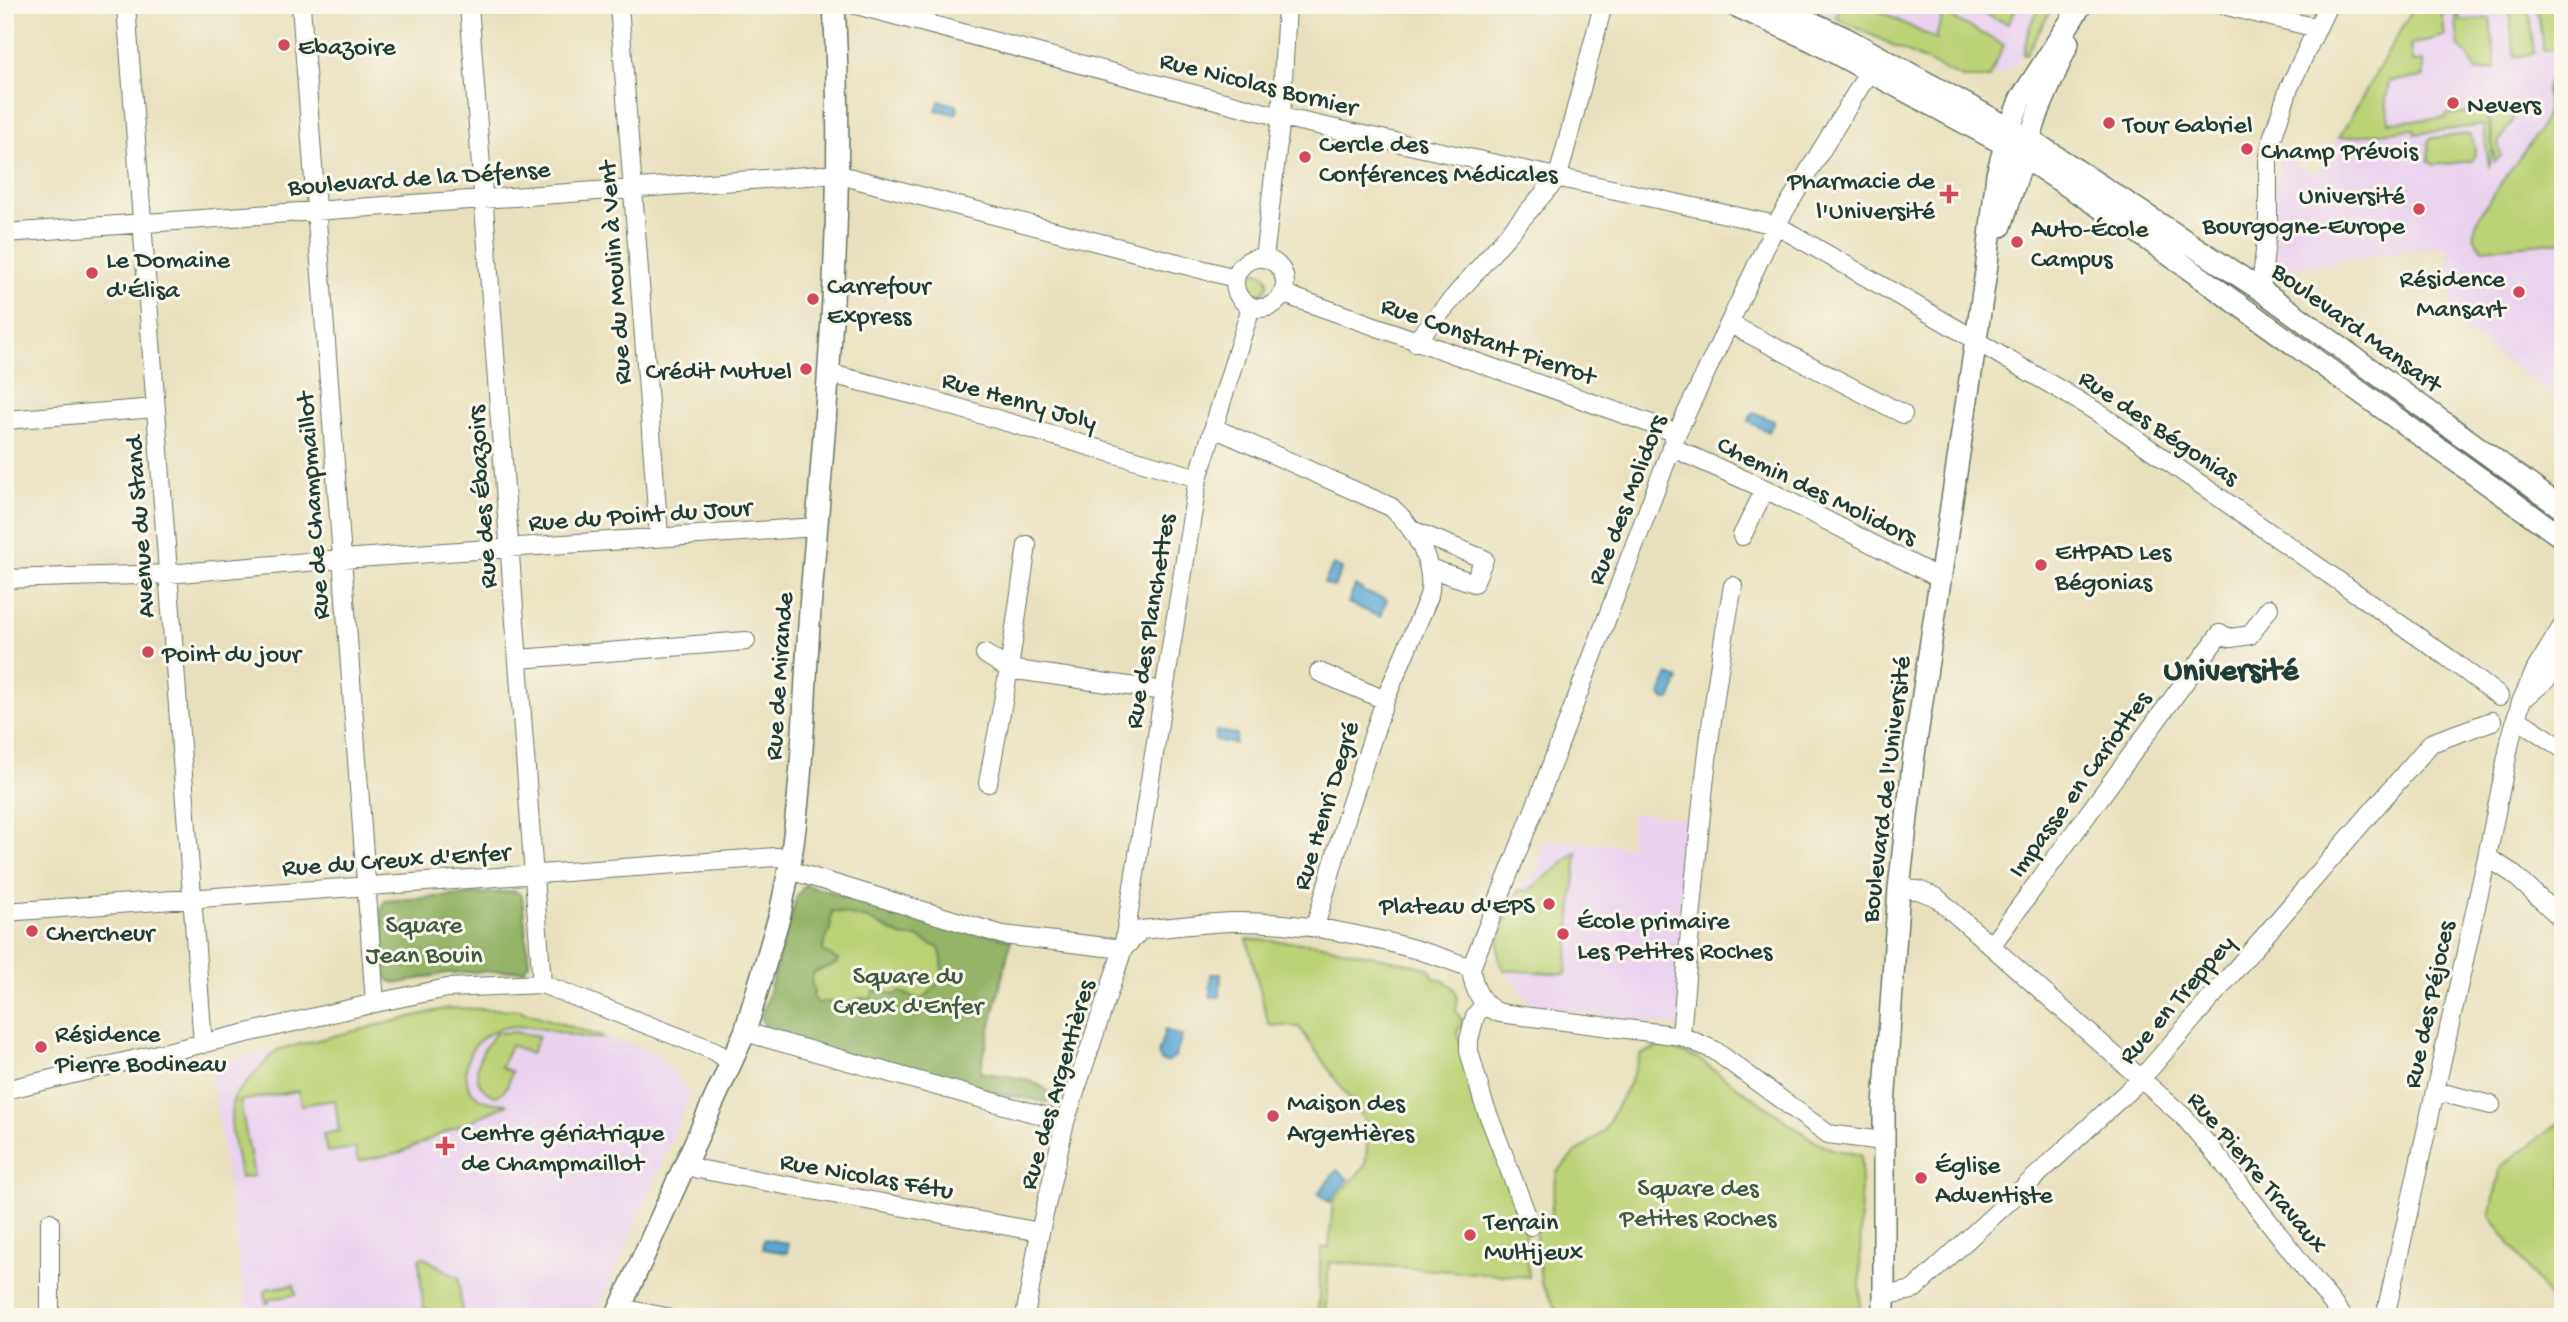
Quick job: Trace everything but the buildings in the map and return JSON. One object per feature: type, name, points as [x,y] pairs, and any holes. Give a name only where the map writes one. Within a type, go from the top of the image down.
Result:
[{"type":"main road","name":"Rue de Mirande","points":[[618,1313],[745,1032],[780,914],[790,864],[827,373],[836,174],[835,5]]},
{"type":"main road","points":[[1734,5],[2007,135]]},
{"type":"main road","points":[[1773,5],[1845,38],[2007,135]]},
{"type":"main road","name":"Boulevard de l'Université","points":[[1884,1307],[1882,1141],[1899,889],[1914,755],[1986,272],[1997,174],[2007,135],[2028,87],[2083,5]]},
{"type":"main road","name":"Boulevard de l'Université","points":[[1986,272],[2026,148],[2083,5]]},
{"type":"main road","name":"Boulevard Mansart","points":[[2007,135],[2563,538]]},
{"type":"main road","name":"Boulevard Mansart","points":[[2026,148],[2261,290],[2563,509]]},
{"type":"street","name":"Avenue du Stand","points":[[125,5],[203,1044]]},
{"type":"street","name":"Rue de Champmaillot","points":[[300,5],[375,1003]]},
{"type":"street","name":"Rue des Ébazoirs","points":[[469,5],[542,985]]},
{"type":"street","name":"Rue du Moulin à Vent","points":[[619,5],[659,537]]},
{"type":"street","name":"Rue Nicolas Bornier","points":[[856,5],[1281,117],[1776,225]]},
{"type":"street","points":[[1264,258],[1281,117],[1287,5]]},
{"type":"street","points":[[1415,342],[1558,177],[1603,5]]},
{"type":"street","points":[[2223,5],[2317,28]]},
{"type":"street","points":[[2261,290],[2268,220],[2268,162],[2272,139],[2289,88],[2328,5]]},
{"type":"street","name":"Rue des Molidors","points":[[1471,968],[1540,795],[1674,440],[1776,225],[1870,70]]},
{"type":"street","name":"Boulevard de la Défense","points":[[5,233],[836,174]]},
{"type":"street","points":[[836,174],[1235,278]]},
{"type":"street","name":"Rue des Bégonias","points":[[1776,225],[2106,418],[2499,696]]},
{"type":"street","points":[[1264,258],[1271,260],[1282,270],[1285,278],[1284,294],[1272,307],[1263,309],[1251,307],[1239,298],[1235,289],[1235,278],[1241,266],[1248,261],[1264,258]]},
{"type":"street","name":"Rue Constant Pierrot","points":[[1284,294],[1674,440]]},
{"type":"street","name":"Rue des Planchettes","points":[[1123,949],[1198,478],[1251,307]]},
{"type":"street","points":[[1730,324],[1903,414]]},
{"type":"street","name":"Rue Henry Joly","points":[[827,373],[918,396],[1198,478]]},
{"type":"street","points":[[5,420],[156,408]]},
{"type":"street","points":[[1214,428],[1391,507],[1403,517],[1412,530],[1430,568],[1474,583],[1484,558],[1412,530]]},
{"type":"street","name":"Chemin des Molidors","points":[[1674,440],[1941,579]]},
{"type":"street","points":[[1742,536],[1765,489]]},
{"type":"street","name":"Rue du Point du Jour","points":[[5,579],[168,574],[342,559],[817,527]]},
{"type":"street","points":[[988,783],[1009,669],[1027,545]]},
{"type":"street","name":"Rue Henri Degré","points":[[1315,927],[1348,812],[1385,700],[1429,596],[1430,568]]},
{"type":"street","points":[[1682,1036],[1700,817],[1721,651],[1733,586]]},
{"type":"street","name":"Impasse en Cariottes","points":[[1991,946],[2220,634],[2231,638],[2250,635],[2269,608]]},
{"type":"street","name":"Rue des Péjoces","points":[[2385,1317],[2511,737],[2536,669],[2563,625]]},
{"type":"street","points":[[519,659],[746,641]]},
{"type":"street","points":[[985,654],[1009,669],[1164,691]]},
{"type":"street","points":[[2519,710],[2546,680],[2563,655]]},
{"type":"street","name":"Rue Henri Degré","points":[[1319,672],[1385,700]]},
{"type":"street","points":[[2511,737],[2496,729],[2491,721],[2499,696],[2563,749]]},
{"type":"street","name":"Rue en Treppey","points":[[1884,1307],[1913,1290],[2141,1079],[2431,743],[2491,721]]},
{"type":"street","points":[[2487,857],[2512,873],[2563,920]]},
{"type":"street","points":[[790,864],[1003,935],[1123,949],[1141,930],[1234,922],[1315,927],[1439,956],[1471,968],[1476,991],[1490,1009],[1500,1013],[1682,1036],[1714,1050],[1828,1134],[1882,1141]]},
{"type":"street","name":"Rue du Creux d'Enfer","points":[[5,912],[534,874],[790,864]]},
{"type":"street","name":"Rue Pierre Travaux","points":[[1899,889],[1918,890],[1936,897],[2184,1117],[2220,1158],[2343,1317]]},
{"type":"street","name":"Rue des Argentières","points":[[1025,1317],[1040,1233],[1065,1122],[1123,949]]},
{"type":"street","points":[[5,1090],[447,988],[542,985],[715,1051],[731,1063]]},
{"type":"street","points":[[1485,1003],[1475,1016],[1469,1051],[1483,1101],[1531,1226]]},
{"type":"street","points":[[745,1032],[1065,1122]]},
{"type":"street","points":[[2435,1091],[2491,1105]]},
{"type":"street","name":"Rue Nicolas Fétu","points":[[685,1163],[693,1168],[1040,1233]]},
{"type":"street","points":[[50,1222],[50,1317]]},
{"type":"street","points":[[618,1313],[666,1317]]},
{"type":"shaded area","points":[[1807,5],[2054,5],[2037,36],[2015,65],[2003,73],[1975,79],[1962,78]]},
{"type":"shaded area","name":"Université Bourgogne-Europe","points":[[2415,5],[2563,5],[2563,403],[2454,320],[2447,245],[2269,271],[2279,154],[2316,174]]},
{"type":"shaded area","points":[[1633,813],[1697,820],[1678,1026],[1532,1005],[1499,963],[1497,954],[1498,943],[1523,880],[1536,873],[1544,839],[1630,847]]},
{"type":"shaded area","name":"Centre gériatrique de Champmaillot","points":[[448,1008],[519,1010],[658,1054],[691,1094],[596,1317],[248,1317],[210,1066]]},
{"type":"green space","points":[[1841,5],[1868,5],[1937,40],[1943,13],[2004,45],[1989,78],[1962,78],[1836,18]]},
{"type":"green space","points":[[1963,5],[2018,5],[2008,24]]},
{"type":"green space","points":[[2041,5],[2054,5],[2026,54],[2023,54],[2030,25]]},
{"type":"green space","points":[[2415,5],[2441,5],[2445,36],[2410,45],[2412,62],[2423,61],[2424,77],[2389,81],[2386,99],[2389,122],[2446,118],[2446,115],[2485,110],[2492,146],[2489,166],[2483,125],[2415,134],[2414,129],[2339,138]]},
{"type":"green space","points":[[2454,5],[2458,5],[2460,21],[2490,18],[2496,69],[2477,71],[2466,52],[2459,47]]},
{"type":"green space","points":[[2528,5],[2534,53],[2515,57],[2508,6]]},
{"type":"green space","points":[[2537,5],[2563,5],[2563,48],[2543,50]]},
{"type":"green space","points":[[2563,81],[2563,241],[2482,249],[2474,235],[2476,224],[2493,194],[2540,127],[2547,111],[2548,83]]},
{"type":"green space","points":[[2513,107],[2512,121],[2498,143],[2501,156],[2495,162],[2489,110]]},
{"type":"green space","points":[[2469,134],[2475,147],[2472,161],[2434,165],[2429,161],[2428,142],[2431,138]]},
{"type":"green space","points":[[1257,272],[1265,275],[1268,283],[1265,291],[1257,294],[1249,291],[1246,283],[1249,275]]},
{"type":"green space","name":"Plateau d'EPS","points":[[1577,852],[1566,974],[1504,970],[1498,951],[1499,941],[1519,890],[1528,891]]},
{"type":"green space","name":"Square du Creux d'Enfer","points":[[805,885],[1011,940],[980,1072],[1033,1082],[1048,1093],[1051,1100],[1045,1102],[927,1080],[770,1036],[761,1019],[797,896]],"holes":[[[832,911],[867,919],[903,937],[917,937],[939,948],[942,970],[937,983],[921,1000],[901,992],[894,995],[874,991],[871,998],[858,999],[847,1007],[828,1002],[817,1003],[813,998],[811,979],[814,972],[836,964],[838,960],[824,952],[823,948],[830,929]]]},
{"type":"green space","name":"Square Jean Bouin","points":[[515,891],[522,896],[529,963],[524,970],[447,973],[400,983],[392,982],[386,977],[381,911],[385,901]]},
{"type":"green space","name":"Square du Creux d'Enfer","points":[[806,892],[1005,940],[970,1078],[779,1029]]},
{"type":"green space","points":[[1247,939],[1318,944],[1428,968],[1435,979],[1451,985],[1456,993],[1456,1011],[1463,1022],[1457,1032],[1476,1101],[1525,1232],[1529,1277],[1329,1262],[1325,1317],[1318,1317],[1321,1248],[1329,1248],[1333,1201],[1365,1166],[1369,1127],[1299,1027],[1269,1025]]},
{"type":"green space","points":[[448,1008],[519,1010],[605,1038],[589,1038],[522,1026],[491,1032],[477,1043],[471,1052],[466,1068],[468,1084],[479,1098],[508,1104],[399,1153],[358,1161],[355,1148],[327,1152],[323,1134],[339,1131],[335,1100],[301,1105],[298,1091],[240,1101],[254,1176],[240,1178],[231,1125],[232,1104],[235,1095],[277,1050]]},
{"type":"green space","points":[[514,1032],[539,1036],[531,1054],[511,1045],[501,1067],[512,1072],[505,1090],[495,1096],[485,1091],[480,1084],[477,1076],[480,1058],[496,1033]]},
{"type":"green space","name":"Square des Petites Roches","points":[[1661,1045],[1697,1058],[1816,1142],[1832,1149],[1861,1155],[1860,1317],[1561,1317],[1541,1283],[1536,1237],[1536,1230],[1549,1226],[1557,1172],[1573,1155],[1604,1131],[1631,1080],[1640,1055]]},
{"type":"green space","points":[[2563,1120],[2563,1317],[2490,1216],[2501,1166]]},
{"type":"green space","points":[[423,1257],[459,1278],[462,1317],[438,1317],[423,1306],[419,1259]]},
{"type":"green space","points":[[294,1285],[296,1295],[269,1299],[269,1303],[266,1303],[267,1289]]},
{"type":"water","points":[[939,101],[957,105],[958,111],[955,114],[936,110]]},
{"type":"water","points":[[1753,412],[1774,421],[1769,432],[1748,422]]},
{"type":"water","points":[[1333,565],[1342,569],[1334,587],[1324,583]]},
{"type":"water","points":[[1355,586],[1387,600],[1380,617],[1348,603]]},
{"type":"water","points":[[1668,675],[1679,679],[1670,700],[1665,700],[1660,695]]},
{"type":"water","points":[[1216,731],[1237,734],[1235,744],[1215,740]]},
{"type":"water","points":[[1211,974],[1221,974],[1220,997],[1210,997]]},
{"type":"water","points":[[1165,1030],[1182,1036],[1175,1057],[1167,1062],[1161,1061],[1158,1054]]},
{"type":"water","points":[[1337,1170],[1348,1179],[1329,1202],[1318,1193]]},
{"type":"water","points":[[764,1239],[788,1243],[787,1253],[763,1249]]},
{"type":"place","name":"Ebazoire","points":[[284,45]]},
{"type":"place","name":"Nevers","points":[[2453,103]]},
{"type":"place","name":"Tour Gabriel","points":[[2109,123]]},
{"type":"place","name":"Champ Prévois","points":[[2247,149]]},
{"type":"place","name":"Cercle des Conférences Médicales","points":[[1305,157]]},
{"type":"place","name":"Pharmacie de l'Université","points":[[1949,194]]},
{"type":"place","name":"Université Bourgogne-Europe","points":[[2419,209]]},
{"type":"place","name":"Auto-École Campus","points":[[2017,242]]},
{"type":"place","name":"Le Domaine d'Élisa","points":[[92,273]]},
{"type":"place","name":"Résidence Mansart","points":[[2519,292]]},
{"type":"place","name":"Carrefour Express","points":[[813,299]]},
{"type":"place","name":"Crédit Mutuel","points":[[806,369]]},
{"type":"place","name":"EHPAD Les Bégonias","points":[[2041,565]]},
{"type":"place","name":"Point du jour","points":[[148,652]]},
{"type":"place","name":"Plateau d'EPS","points":[[1549,904]]},
{"type":"place","name":"Chercheur","points":[[32,931]]},
{"type":"place","name":"École primaire Les Petites Roches","points":[[1563,934]]},
{"type":"place","name":"Résidence Pierre Bodineau","points":[[41,1047]]},
{"type":"place","name":"Maison des Argentières","points":[[1273,1116]]},
{"type":"place","name":"Centre gériatrique de Champmaillot","points":[[445,1146]]},
{"type":"place","name":"Église Adventiste","points":[[1921,1178]]},
{"type":"place","name":"Terrain Multijeux","points":[[1470,1235]]},
{"type":"district","name":"Université","points":[[2231,667]]}]
